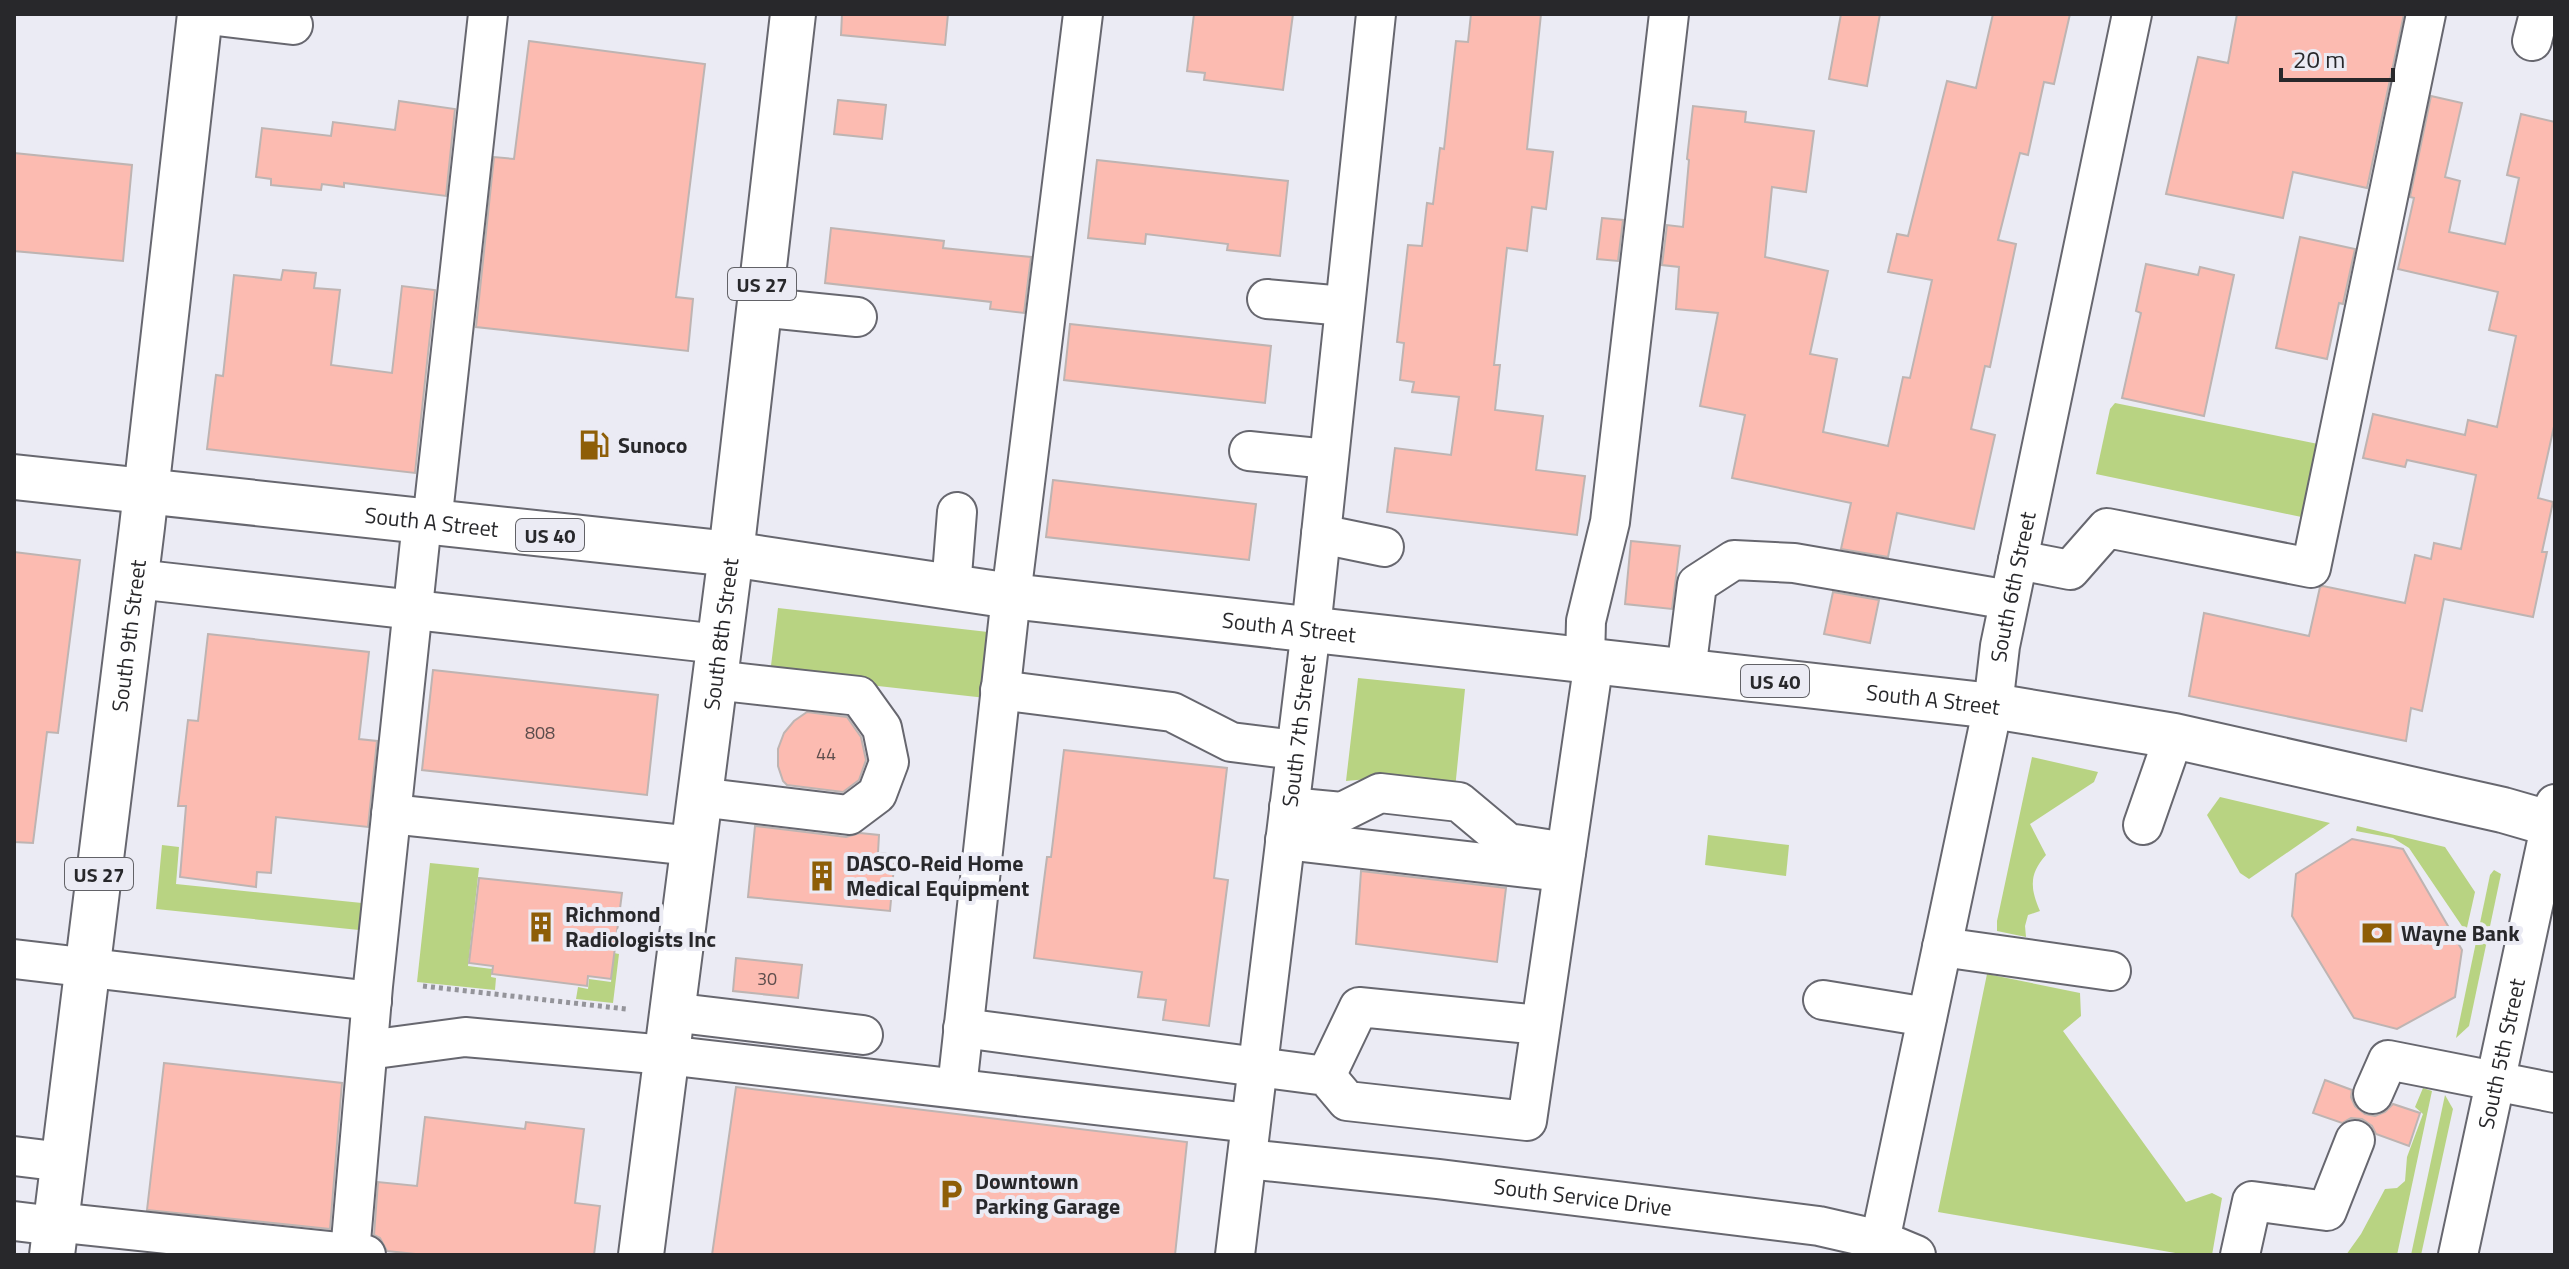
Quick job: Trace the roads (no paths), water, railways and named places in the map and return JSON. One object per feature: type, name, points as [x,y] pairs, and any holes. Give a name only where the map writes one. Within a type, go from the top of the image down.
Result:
[{"type":"main road","name":"South 9th Street","points":[[44,1231],[63,1162],[136,579],[200,14]]},
{"type":"main road","name":"South 8th Street","points":[[641,1255],[731,554],[793,14]]},
{"type":"main road","name":"South A Street","points":[[14,477],[731,554],[1011,596],[1993,706],[2174,736],[2503,810],[2554,818]]},
{"type":"street","points":[[200,14],[293,25]]},
{"type":"street","points":[[44,1231],[358,1254],[368,1050],[391,814],[413,608],[427,522],[488,14]]},
{"type":"street","points":[[957,1088],[1011,596],[1083,14]]},
{"type":"street","name":"South 7th Street","points":[[1235,1255],[1311,629],[1376,14]]},
{"type":"street","points":[[963,1028],[1326,1076],[1347,1101],[1527,1121],[1565,862],[1590,660],[1586,621],[1610,522],[1669,14]]},
{"type":"street","name":"South 6th Street","points":[[1879,1248],[1993,706],[2009,600],[2132,14]]},
{"type":"street","points":[[2018,560],[2070,570],[2107,528],[2311,568],[2426,14]]},
{"type":"street","points":[[1267,299],[1344,306]]},
{"type":"street","points":[[759,307],[857,317]]},
{"type":"street","points":[[1249,451],[1328,459]]},
{"type":"street","points":[[951,588],[957,512]]},
{"type":"street","points":[[1321,534],[1384,547]]},
{"type":"street","points":[[1686,671],[1697,584],[1734,560],[1794,563],[2009,600]]},
{"type":"street","points":[[136,579],[413,608],[716,662],[859,696],[882,728],[889,762],[877,794],[849,815],[699,797]]},
{"type":"street","points":[[1000,690],[1172,712],[1231,742],[1296,750]]},
{"type":"street","points":[[2143,825],[2174,736]]},
{"type":"street","points":[[1287,823],[1342,812],[1380,793],[1459,802],[1508,843],[1565,862]]},
{"type":"street","points":[[391,814],[693,846]]},
{"type":"street","name":"South 5th Street","points":[[2458,1255],[2554,818]]},
{"type":"street","points":[[1287,823],[1565,862]]},
{"type":"street","points":[[1942,947],[2111,971]]},
{"type":"street","points":[[14,959],[372,1001]]},
{"type":"street","points":[[1823,1000],[1927,1017]]},
{"type":"street","points":[[1326,1076],[1359,1007],[1540,1025]]},
{"type":"street","points":[[671,1012],[863,1035]]},
{"type":"street","name":"South Service Drive","points":[[368,1050],[465,1037],[666,1055],[957,1088],[1438,1179],[1819,1226],[1879,1248],[1916,1255]]},
{"type":"street","points":[[2373,1094],[2388,1060],[2555,1093]]},
{"type":"street","points":[[2240,1255],[2252,1201],[2327,1211],[2355,1140]]},
{"type":"street","points":[[14,1156],[63,1162]]},
{"type":"place","name":"Sunoco","points":[[594,445]]},
{"type":"place","name":"DASCO-Reid Home Medical Equipment","points":[[822,876]]},
{"type":"place","name":"Richmond Radiologists Inc","points":[[541,927]]},
{"type":"place","name":"Wayne Bank","points":[[2377,933]]},
{"type":"place","name":"Downtown Parking Garage","points":[[951,1194]]}]
